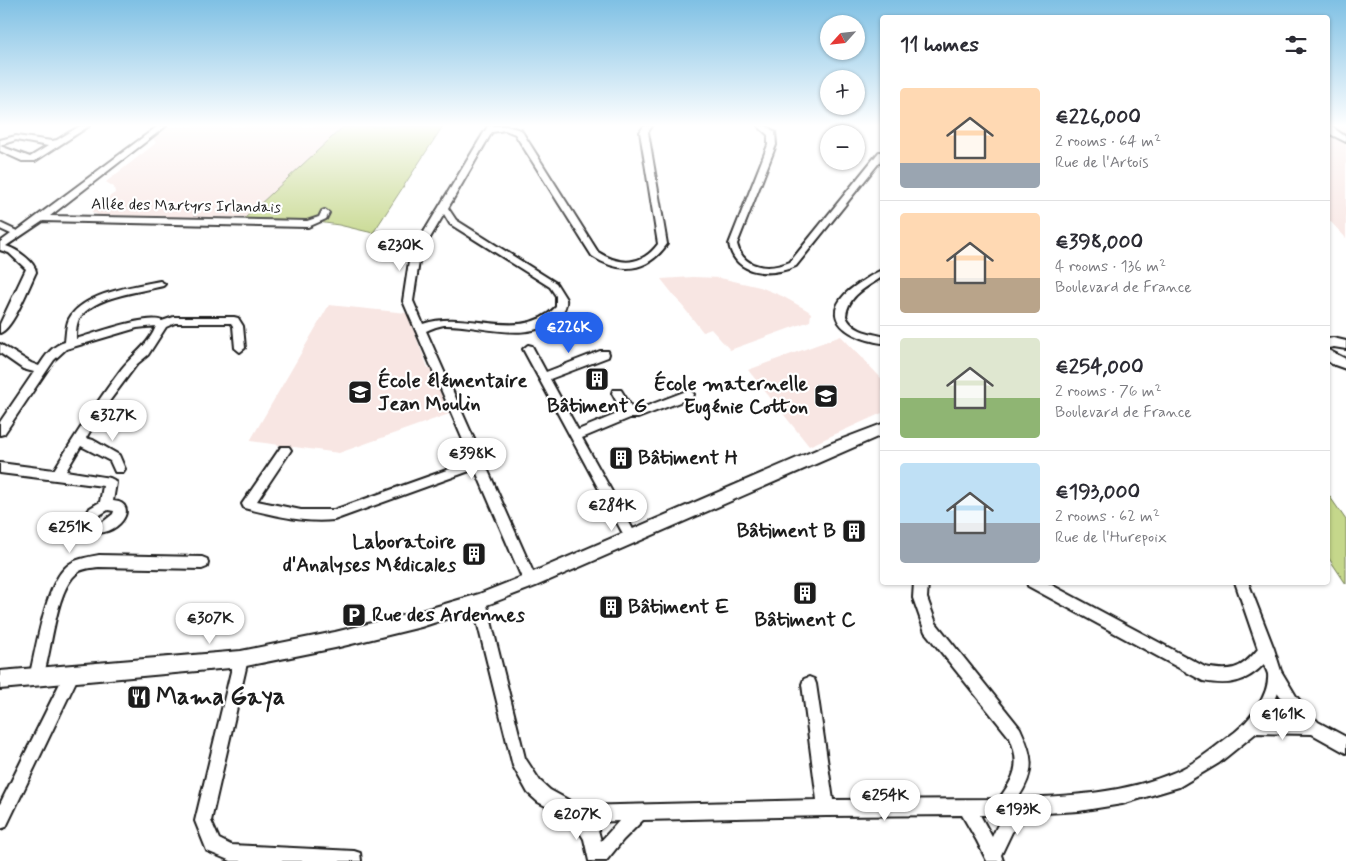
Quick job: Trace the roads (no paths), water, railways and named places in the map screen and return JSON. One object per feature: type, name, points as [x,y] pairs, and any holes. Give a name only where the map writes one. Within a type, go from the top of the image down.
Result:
[{"type":"street","points":[[0,246],[41,218],[109,166]]},
{"type":"street","points":[[467,166],[415,255],[408,301],[439,368],[530,581]]},
{"type":"street","points":[[540,166],[595,254],[607,262],[631,266],[648,261],[657,254],[663,244],[650,166]]},
{"type":"street","points":[[764,166],[734,244],[735,253],[741,261],[755,268],[776,270],[793,264],[872,166]]},
{"type":"street","points":[[421,329],[442,322],[522,327],[548,319],[557,312],[562,304],[560,294],[553,285],[454,222],[443,207]]},
{"type":"street","name":"Allée des Martyrs Irlandais","points":[[41,218],[308,224],[322,219],[325,213]]},
{"type":"street","points":[[0,226],[17,234]]},
{"type":"street","points":[[0,246],[12,251],[31,268],[31,272],[5,325],[0,330]]},
{"type":"street","points":[[880,274],[848,297],[842,306],[841,312],[844,323],[849,328],[869,338],[880,339]]},
{"type":"street","points":[[70,343],[73,320],[82,310],[94,302],[160,284]]},
{"type":"street","points":[[161,325],[174,320],[234,320],[238,326],[240,348]]},
{"type":"street","points":[[0,431],[41,370],[57,350],[70,343],[138,325],[156,322],[161,325]]},
{"type":"street","points":[[58,474],[80,441],[98,408],[133,361],[144,352],[160,330],[161,325]]},
{"type":"street","points":[[1332,344],[1336,361],[1346,364]]},
{"type":"street","points":[[0,348],[27,366],[41,370]]},
{"type":"street","points":[[528,349],[631,537]]},
{"type":"street","points":[[543,377],[604,354]]},
{"type":"street","points":[[617,393],[629,414]]},
{"type":"street","points":[[576,436],[629,414],[634,415],[689,394]]},
{"type":"street","points":[[0,680],[241,659],[386,628],[479,601],[530,581],[829,450],[880,430]]},
{"type":"street","points":[[80,441],[90,443],[115,458],[119,469]]},
{"type":"street","points":[[284,450],[248,504],[289,514],[321,517],[334,515],[479,462]]},
{"type":"street","points":[[0,468],[58,474],[110,483],[106,506]]},
{"type":"street","points":[[36,678],[59,585],[70,570],[89,562],[99,561],[202,563]]},
{"type":"street","points":[[922,585],[920,598],[930,627],[1015,733],[1021,746],[1024,771],[1020,783],[1003,808]]},
{"type":"street","points":[[1039,585],[1203,674],[1230,677],[1244,674],[1254,667],[1267,649]]},
{"type":"street","points":[[1242,585],[1275,675],[1295,707],[1313,727],[1346,745]]},
{"type":"street","points":[[479,601],[518,760],[534,787],[544,796],[578,814],[964,806],[1003,808],[1079,803],[1122,796],[1179,779],[1214,758],[1254,726],[1267,704],[1275,675]]},
{"type":"street","points":[[241,659],[204,821],[213,845],[231,853],[354,859]]},
{"type":"street","points":[[0,820],[72,674]]},
{"type":"street","points":[[809,684],[826,808]]},
{"type":"street","points":[[1254,726],[1313,727]]},
{"type":"street","points":[[964,806],[994,858]]},
{"type":"street","points":[[994,858],[1006,826],[1025,806]]},
{"type":"street","points":[[578,814],[592,836],[597,860]]},
{"type":"street","points":[[597,860],[617,834],[639,814]]},
{"type":"place","name":"Bâtiment G","points":[[597,379]]},
{"type":"place","name":"École élémentaire Jean Moulin","points":[[360,392]]},
{"type":"place","name":"École maternelle Eugénie Cotton","points":[[826,396]]},
{"type":"place","name":"Bâtiment H","points":[[621,458]]},
{"type":"place","name":"Bâtiment B","points":[[854,531]]},
{"type":"place","name":"Laboratoire d'Analyses Médicales","points":[[474,554]]},
{"type":"place","name":"Bâtiment C","points":[[805,593]]},
{"type":"place","name":"Bâtiment E","points":[[611,607]]},
{"type":"place","name":"Rue des Ardennes","points":[[354,615]]},
{"type":"place","name":"Mama Gaya","points":[[139,697]]}]
